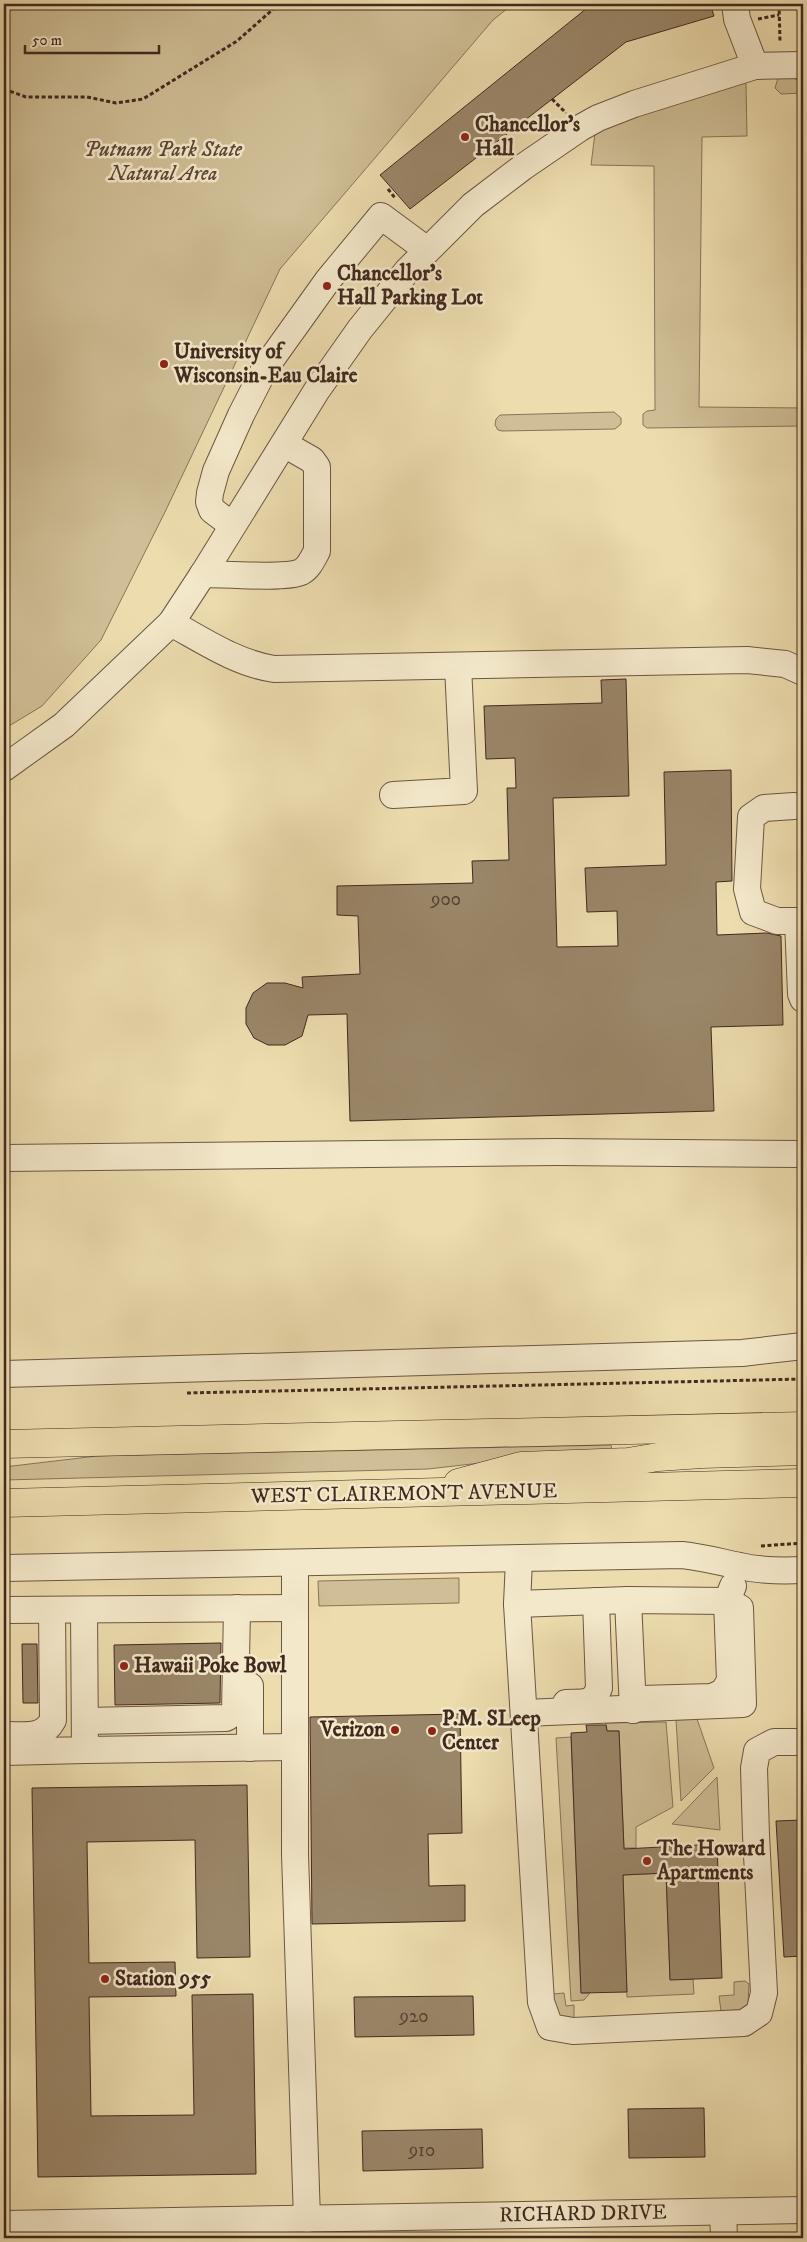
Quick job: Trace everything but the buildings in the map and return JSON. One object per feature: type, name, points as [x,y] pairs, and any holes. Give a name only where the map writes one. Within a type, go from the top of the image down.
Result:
[{"type":"main road","points":[[4,1444],[803,1426]]},
{"type":"main road","points":[[4,1459],[76,1443]]},
{"type":"main road","points":[[423,1493],[521,1466],[628,1462],[658,1457],[702,1454],[803,1452]]},
{"type":"main road","name":"WEST CLAIREMONT AVENUE","points":[[4,1503],[803,1483]]},
{"type":"street","points":[[735,10],[755,66]]},
{"type":"street","points":[[4,768],[64,725],[171,623],[317,390],[360,329],[427,250],[473,205],[580,128],[634,104],[755,66],[803,65]]},
{"type":"street","points":[[232,525],[212,510],[210,493],[216,471],[265,368],[328,280],[381,216],[427,250]]},
{"type":"street","points":[[203,574],[279,575],[301,572],[312,562],[317,551],[317,466],[312,460],[284,444]]},
{"type":"street","points":[[171,623],[238,660],[257,667],[274,669],[747,660],[785,664],[803,672]]},
{"type":"street","points":[[393,795],[464,791],[458,666]]},
{"type":"street","points":[[794,806],[764,808],[751,817],[747,889],[753,912],[777,921],[798,921],[801,994],[803,999]]},
{"type":"street","points":[[4,1158],[547,1152],[803,1154]]},
{"type":"street","points":[[4,1374],[742,1353],[803,1346]]},
{"type":"street","points":[[4,1568],[519,1560],[682,1555],[706,1558],[740,1567],[775,1571],[803,1570]]},
{"type":"street","points":[[519,1560],[517,1604],[530,1713],[542,2002],[550,2026],[573,2031],[744,2023],[759,2013],[764,1993],[754,1768],[757,1751],[774,1742],[803,1742]]},
{"type":"street","points":[[295,1563],[297,1943],[307,2219]]},
{"type":"street","points":[[727,1602],[740,1567]]},
{"type":"street","points":[[517,1604],[628,1600],[727,1602],[740,1608],[743,1704],[530,1713]]},
{"type":"street","points":[[628,1600],[633,1710]]},
{"type":"street","points":[[530,1713],[551,1703],[590,1702],[596,1697],[599,1688],[596,1601]]},
{"type":"street","points":[[243,1608],[250,1713],[250,1748]]},
{"type":"street","points":[[86,1721],[226,1718],[235,1712],[243,1608]]},
{"type":"street","points":[[4,1610],[295,1608]]},
{"type":"street","points":[[4,1735],[40,1734],[48,1729],[53,1720],[52,1610]]},
{"type":"street","points":[[84,1610],[85,1750]]},
{"type":"street","points":[[150,1720],[164,1729],[231,1727],[250,1713]]},
{"type":"street","points":[[4,1752],[295,1747]]},
{"type":"street","name":"RICHARD DRIVE","points":[[4,2224],[307,2219],[457,2227],[723,2212],[803,2210]]},
{"type":"street","points":[[723,2212],[724,2238]]},
{"type":"path","points":[[4,88],[26,97],[86,97],[116,104],[144,99],[237,41],[279,4]]},
{"type":"path","points":[[779,4],[780,42]]},
{"type":"path","points":[[735,10],[779,15]]},
{"type":"path","points":[[184,1393],[803,1380]]},
{"type":"green space","name":"Putnam Park State Natural Area","points":[[4,4],[513,4],[493,20],[280,269],[165,512],[101,640],[42,706],[4,729]]},
{"type":"green space","points":[[791,77],[803,83],[803,93],[781,94],[775,88],[778,78]]},
{"type":"green space","points":[[741,82],[746,84],[747,136],[702,137],[699,407],[803,408],[803,426],[647,428],[643,425],[643,414],[647,411],[655,410],[654,166],[591,165],[595,133],[635,114]]},
{"type":"green space","points":[[614,412],[621,418],[621,424],[615,429],[502,431],[498,430],[495,425],[496,419],[500,415]]},
{"type":"green space","points":[[611,1445],[613,1455],[524,1458],[428,1469],[4,1480],[4,1467],[97,1456]]},
{"type":"green space","points":[[459,1578],[459,1603],[319,1606],[318,1581]]},
{"type":"green space","points":[[697,1719],[714,1768],[681,1801],[676,1720]]},
{"type":"green space","points":[[666,1722],[673,1807],[636,1827],[636,1848],[624,1848],[619,1731],[607,1731],[606,1723]]},
{"type":"green space","points":[[571,1737],[581,1993],[590,1993],[584,2000],[571,2001],[556,1738]]},
{"type":"green space","points":[[717,1777],[720,1830],[672,1824]]},
{"type":"green space","points":[[666,1873],[670,1979],[693,1979],[694,1994],[627,1997],[623,1875]]},
{"type":"green space","points":[[745,1981],[749,1984],[748,2004],[741,2010],[721,2011],[719,1996],[734,1995],[734,1982]]},
{"type":"green space","points":[[564,1993],[566,2006],[574,2005],[574,2019],[555,2018],[553,1994]]},
{"type":"place","name":"Chancellor's Hall","points":[[465,137]]},
{"type":"place","name":"Chancellor's Hall Parking Lot","points":[[327,286]]},
{"type":"place","name":"University of Wisconsin-Eau Claire","points":[[164,364]]},
{"type":"place","name":"Hawaii Poke Bowl","points":[[124,1666]]},
{"type":"place","name":"Verizon","points":[[395,1730]]},
{"type":"place","name":"P.M. SLeep Center","points":[[432,1731]]},
{"type":"place","name":"The Howard Apartments","points":[[647,1861]]},
{"type":"place","name":"Station 955","points":[[105,1979]]}]
